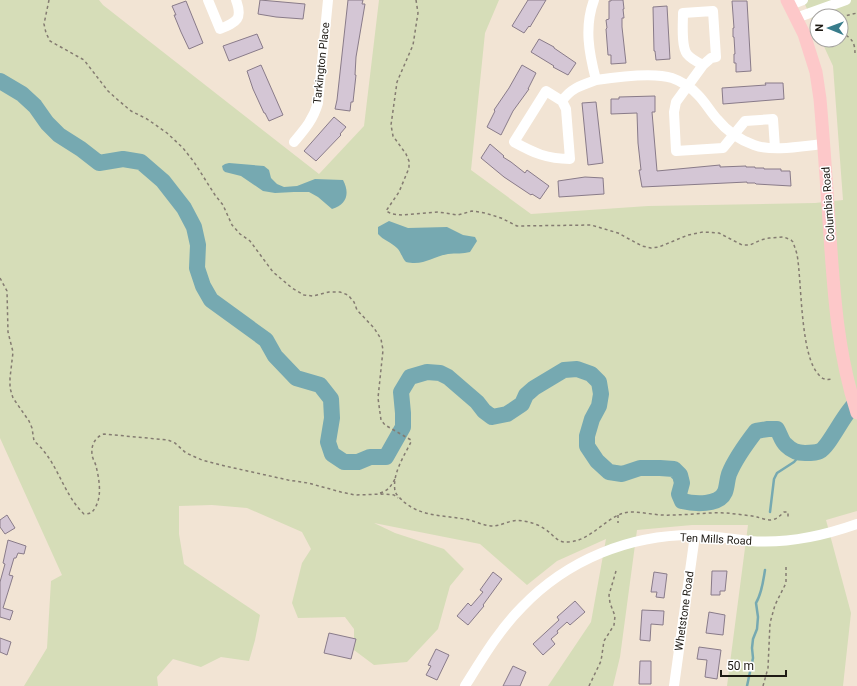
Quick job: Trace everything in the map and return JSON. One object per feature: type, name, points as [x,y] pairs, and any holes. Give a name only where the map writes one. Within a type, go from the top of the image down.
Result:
[{"type":"main road","name":"Columbia Road","points":[[788,2],[804,34],[816,72],[824,144],[836,318],[843,360],[857,413]]},
{"type":"street","points":[[208,0],[220,29],[234,23],[238,19],[239,9],[236,0]]},
{"type":"street","name":"Tarkington Place","points":[[294,142],[311,122],[318,103],[328,0]]},
{"type":"street","points":[[594,0],[590,14],[588,31],[589,49],[596,80]]},
{"type":"street","points":[[788,2],[803,0]]},
{"type":"street","points":[[796,18],[846,0]]},
{"type":"street","points":[[702,65],[691,58],[686,53],[684,48],[683,13],[713,11],[716,57],[711,58],[702,65],[679,97],[674,108],[676,151],[723,148],[745,120],[773,119],[774,148]]},
{"type":"street","points":[[562,101],[567,94],[575,88],[596,80],[662,76],[672,78],[698,94],[717,119],[733,134],[755,145],[774,148],[824,144]]},
{"type":"street","points":[[546,91],[562,101],[566,109],[570,159],[556,159],[542,156],[514,142],[546,91]]},
{"type":"street","name":"Ten Mills Road","points":[[466,686],[502,630],[521,608],[541,588],[562,573],[585,560],[614,548],[639,541],[663,537],[696,535],[751,541],[793,540],[829,533],[857,524]]},
{"type":"street","name":"Whetstone Road","points":[[674,686],[696,535]]},
{"type":"path","points":[[49,0],[44,24],[50,41],[84,60],[108,91],[118,100],[131,111],[147,119],[166,133],[183,148],[223,205],[232,225],[240,234],[250,241],[273,272],[292,288],[304,295],[313,296],[328,292],[340,292],[348,295],[354,302],[357,310],[374,328],[381,339],[383,350],[378,398],[381,420],[385,425],[411,440],[399,466],[396,478],[395,491],[400,499]]},
{"type":"path","points":[[416,0],[418,13],[413,45],[398,82],[391,125],[393,136],[410,161],[409,168],[395,198],[386,211],[392,214],[402,215],[438,212],[458,215],[472,212],[484,213],[501,218],[517,226],[591,225],[618,233],[646,248],[660,247],[688,235],[703,232],[719,233],[742,245],[750,245],[769,238],[788,238],[793,242],[798,259],[807,347],[811,362],[818,375],[826,380],[833,379]]},
{"type":"path","points":[[849,37],[854,44],[855,55]]},
{"type":"path","points":[[0,278],[7,291],[8,332],[13,352],[10,378],[10,388],[13,398],[29,421],[32,428],[34,441],[45,451],[52,461],[71,495],[84,514],[93,512],[98,503],[99,478],[92,454],[94,441],[98,436],[104,434],[168,440],[175,443],[186,453],[202,460],[288,480],[308,483],[354,495],[394,495],[416,510],[427,514],[466,519],[492,526],[514,520],[523,521],[538,525],[547,530],[561,542],[576,541],[596,532],[613,517],[630,512],[664,516],[712,513],[740,515],[770,520],[777,519],[784,512],[788,512],[788,518]]},
{"type":"path","points":[[378,494],[386,491],[396,478]]},
{"type":"path","points":[[618,515],[618,523]]},
{"type":"path","points":[[763,686],[768,668],[770,623],[775,605],[786,583],[786,564]]},
{"type":"path","points":[[589,686],[602,661],[604,641],[614,625],[615,616],[610,603],[610,595],[616,571]]},
{"type":"green space","points":[[0,0],[99,0],[103,5],[319,174],[364,126],[379,0],[499,0],[485,33],[471,170],[531,214],[648,206],[815,203],[843,200],[833,66],[825,48],[849,48],[849,8],[809,8],[809,13],[803,0],[857,0],[857,511],[826,520],[851,613],[843,686],[727,686],[748,525],[692,525],[637,530],[620,657],[613,686],[548,686],[591,622],[606,539],[557,561],[527,585],[480,544],[374,523],[395,533],[444,549],[464,569],[450,586],[438,629],[407,662],[374,665],[354,650],[354,629],[345,617],[298,618],[292,603],[302,563],[311,549],[302,532],[247,508],[212,505],[179,506],[179,534],[184,564],[260,615],[249,661],[221,657],[201,667],[173,659],[157,677],[158,686],[24,686],[47,648],[51,581],[62,575],[0,438]]},
{"type":"water","points":[[229,163],[264,166],[269,170],[271,178],[277,184],[284,187],[297,186],[315,179],[343,180],[347,194],[346,198],[341,205],[332,209],[318,197],[309,192],[275,193],[263,191],[241,176],[225,172],[222,166]]},
{"type":"water","points":[[389,221],[408,228],[447,227],[463,235],[475,237],[477,241],[470,252],[442,255],[418,263],[406,262],[397,248],[378,234],[378,227]]},
{"type":"building","points":[[260,0],[305,4],[303,19],[258,14]]},
{"type":"building","points":[[348,0],[363,0],[362,4],[365,4],[356,57],[353,102],[351,102],[350,111],[335,109]]},
{"type":"building","points":[[528,0],[546,0],[530,27],[529,26],[524,33],[512,26]]},
{"type":"building","points":[[623,0],[624,18],[622,18],[622,27],[626,63],[611,64],[611,55],[608,55],[606,20],[609,19],[609,1]]},
{"type":"building","points":[[186,1],[203,43],[189,49],[174,15],[176,15],[172,6]]},
{"type":"building","points":[[732,1],[747,1],[751,71],[736,72],[736,63],[734,63],[735,54]]},
{"type":"building","points":[[667,6],[670,59],[656,60],[654,51],[653,7]]},
{"type":"building","points":[[257,34],[263,48],[229,61],[223,46]]},
{"type":"building","points":[[539,39],[554,47],[576,63],[568,75],[531,52]]},
{"type":"building","points":[[261,65],[283,115],[269,121],[253,89],[247,71]]},
{"type":"building","points":[[522,65],[536,73],[529,89],[513,111],[501,135],[487,127],[495,111],[494,110]]},
{"type":"building","points":[[765,83],[783,83],[784,99],[723,104],[722,88],[766,85]]},
{"type":"building","points":[[655,96],[655,112],[652,112],[657,171],[720,165],[720,167],[746,166],[764,169],[781,169],[781,171],[790,171],[791,186],[747,182],[642,187],[639,170],[641,170],[637,113],[611,114],[611,99],[619,99],[619,97]]},
{"type":"building","points":[[596,102],[603,163],[588,165],[582,103]]},
{"type":"building","points":[[334,117],[346,127],[340,134],[341,135],[316,161],[304,151]]},
{"type":"building","points":[[490,144],[504,156],[503,157],[525,173],[527,170],[549,186],[540,199],[532,194],[531,195],[504,177],[481,158]]},
{"type":"building","points":[[585,177],[603,178],[604,194],[559,197],[558,181]]},
{"type":"building","points":[[7,515],[15,528],[5,534],[0,527],[0,520]]},
{"type":"building","points":[[8,540],[26,546],[24,554],[18,553],[16,558],[14,558],[9,575],[13,576],[3,608],[13,611],[10,620],[0,617],[0,582],[5,564],[3,563]]},
{"type":"building","points":[[712,571],[727,571],[725,591],[720,591],[720,595],[711,595]]},
{"type":"building","points":[[493,572],[502,579],[483,605],[484,606],[468,625],[457,616],[468,603],[471,606],[483,592],[480,590]]},
{"type":"building","points":[[654,572],[667,574],[664,598],[656,597],[657,592],[651,592]]},
{"type":"building","points":[[575,601],[585,612],[570,625],[567,622],[557,631],[558,633],[551,639],[555,644],[543,655],[533,644],[559,620],[557,617]]},
{"type":"building","points":[[642,610],[664,611],[663,625],[651,624],[650,641],[640,640]]},
{"type":"building","points":[[709,612],[725,615],[723,635],[706,633]]},
{"type":"building","points":[[329,633],[356,639],[351,659],[324,653]]},
{"type":"building","points":[[0,638],[11,642],[7,655],[0,652]]},
{"type":"building","points":[[699,647],[721,650],[717,679],[705,677],[707,660],[697,659]]},
{"type":"building","points":[[436,649],[449,655],[437,680],[426,675],[431,666],[428,665]]},
{"type":"building","points":[[640,661],[651,661],[651,684],[639,684]]},
{"type":"building","points":[[513,666],[526,672],[520,686],[503,686]]},
{"type":"waterway","points":[[0,81],[22,94],[35,106],[47,123],[59,135],[99,163],[123,159],[141,162],[163,181],[184,208],[194,227],[198,245],[197,268],[203,286],[211,300],[266,340],[275,356],[296,378],[320,385],[331,399],[332,418],[328,442],[332,454],[344,462],[358,462],[370,457],[386,457],[403,427],[401,392],[410,377],[427,372],[440,373],[448,377],[492,417],[507,414],[522,404],[526,395],[534,388],[564,370],[577,369],[591,374],[599,382],[601,394],[599,406],[592,419],[587,436],[587,446],[597,461],[609,472],[622,474],[640,468],[674,469],[680,475],[682,483],[679,494],[682,501],[706,503],[722,497],[734,463],[756,431],[777,429],[785,444],[793,450],[802,453],[818,452],[828,443],[847,413],[857,402]]},
{"type":"waterway","points":[[770,512],[774,479],[777,473],[794,462],[802,453]]},
{"type":"waterway","points":[[747,686],[753,658],[753,639],[757,629],[758,617],[756,603],[761,591],[765,570]]}]
